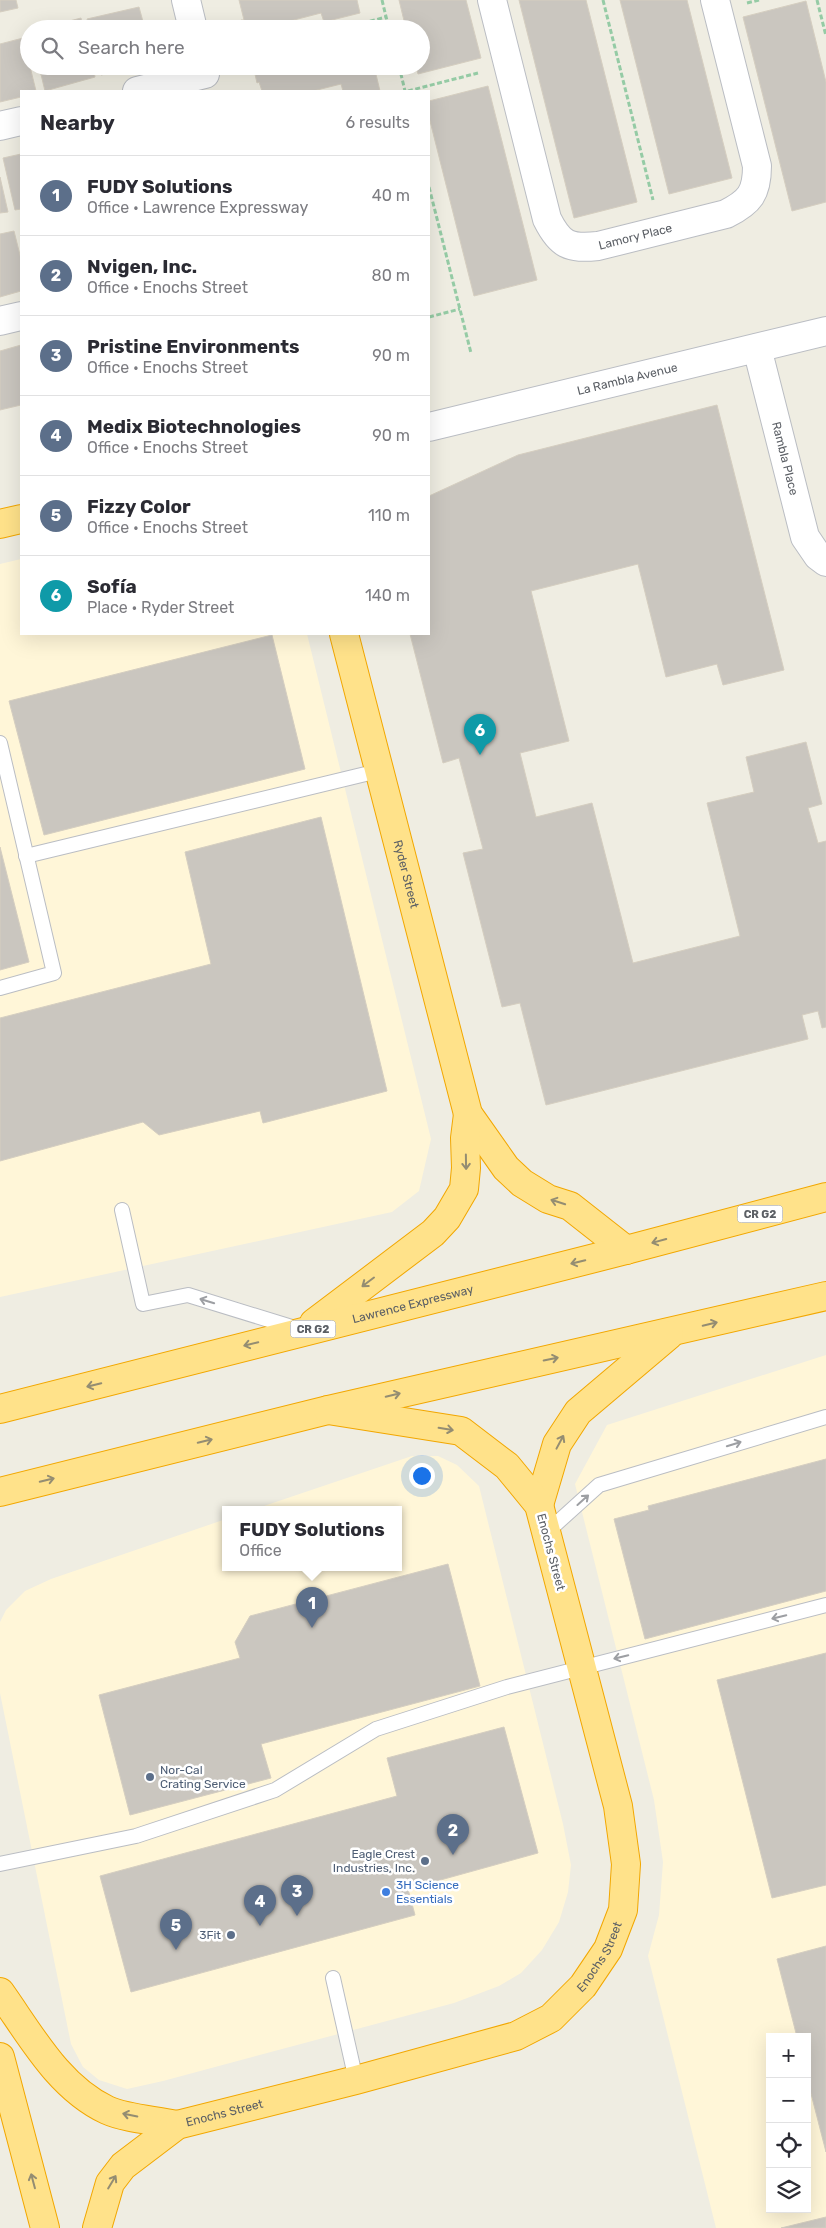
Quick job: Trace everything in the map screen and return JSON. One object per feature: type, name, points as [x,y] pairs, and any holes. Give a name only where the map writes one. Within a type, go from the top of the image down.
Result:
[{"type":"highway","points":[[0,524],[20,519]]},
{"type":"highway","name":"Ryder Street","points":[[344,635],[468,1114]]},
{"type":"highway","points":[[468,1114],[506,1168],[522,1184],[548,1199],[570,1206],[626,1250]]},
{"type":"highway","points":[[304,1331],[434,1232],[447,1218],[464,1189],[466,1168],[465,1138],[468,1114]]},
{"type":"highway","name":"Lawrence Expressway","points":[[0,1409],[626,1250],[826,1196]]},
{"type":"highway","points":[[0,1492],[328,1410],[826,1296]]},
{"type":"highway","points":[[539,1505],[557,1444],[578,1412],[671,1333]]},
{"type":"highway","points":[[328,1410],[462,1431],[507,1466],[539,1505]]},
{"type":"highway","name":"Enochs Street","points":[[177,2125],[356,2080],[516,2036],[551,2018],[583,1986],[608,1948],[623,1910],[626,1864],[618,1806],[539,1505]]},
{"type":"highway","points":[[0,1992],[62,2077],[87,2098],[108,2110],[177,2125]]},
{"type":"highway","points":[[0,2057],[45,2228]]},
{"type":"highway","points":[[97,2228],[110,2183],[123,2166],[177,2125]]},
{"type":"street","points":[[186,0],[192,20]]},
{"type":"street","name":"Lamory Place","points":[[492,0],[547,219],[554,233],[565,244],[579,248],[598,246],[726,214],[739,208],[752,196],[757,183],[756,166],[715,0]]},
{"type":"street","points":[[142,90],[206,77]]},
{"type":"street","points":[[0,126],[20,121]]},
{"type":"street","points":[[0,321],[20,316]]},
{"type":"street","name":"La Rambla Avenue","points":[[430,427],[826,330]]},
{"type":"street","name":"Rambla Place","points":[[757,348],[806,537],[818,556],[826,562]]},
{"type":"lane","points":[[0,744],[54,973],[0,988]]},
{"type":"lane","points":[[26,856],[378,771]]},
{"type":"lane","points":[[122,1210],[143,1304],[188,1295],[304,1331]]},
{"type":"lane","points":[[547,1532],[599,1485],[826,1416]]},
{"type":"lane","points":[[0,1864],[136,1836],[275,1790],[376,1729],[507,1687],[826,1605]]},
{"type":"lane","points":[[333,1978],[356,2080]]},
{"type":"path","points":[[382,0],[387,20]]},
{"type":"path","points":[[603,0],[654,201]]},
{"type":"path","points":[[817,0],[826,36]]},
{"type":"path","points":[[375,20],[386,17]]},
{"type":"path","points":[[411,90],[481,72]]},
{"type":"path","points":[[401,75],[407,90]]},
{"type":"path","points":[[430,191],[470,353]]},
{"type":"path","points":[[430,317],[460,309]]},
{"type":"shaded area","points":[[20,559],[20,635],[307,635],[431,1139],[419,1191],[392,1212],[0,1297],[0,564]]},
{"type":"shaded area","points":[[826,1355],[826,2219],[792,2228],[716,2228],[648,1956],[659,1915],[663,1862],[654,1800],[575,1484],[607,1425]]},
{"type":"shaded area","points":[[412,1456],[438,1456],[457,1465],[479,1486],[563,1824],[571,1865],[568,1892],[559,1922],[542,1950],[521,1973],[499,1986],[454,2003],[127,2089],[99,2080],[83,2067],[71,2044],[0,1693],[0,1622],[6,1610],[25,1591],[51,1579],[222,1520],[222,1571],[402,1571],[402,1506],[264,1506]]},
{"type":"building","points":[[0,0],[16,0],[18,8],[0,12]]},
{"type":"building","points":[[239,0],[357,0],[360,13],[332,20],[323,20],[321,13],[294,20],[244,20]]},
{"type":"building","points":[[399,0],[466,0],[481,58],[430,71],[430,20],[404,20]]},
{"type":"building","points":[[519,0],[586,0],[637,202],[574,218]]},
{"type":"building","points":[[620,0],[687,0],[732,178],[669,194]]},
{"type":"building","points":[[806,1],[826,82],[826,202],[792,211],[743,17]]},
{"type":"building","points":[[139,7],[143,20],[87,20]]},
{"type":"building","points":[[20,39],[20,75],[32,75],[36,90],[20,90],[20,97],[0,102],[0,44]]},
{"type":"building","points":[[41,75],[95,75],[95,77],[45,90]]},
{"type":"building","points":[[255,75],[376,75],[380,90],[343,90],[341,84],[317,90],[262,90],[259,82],[257,83]]},
{"type":"building","points":[[488,86],[537,280],[474,296],[430,121],[430,101]]},
{"type":"building","points":[[20,154],[20,209],[15,210],[3,158]]},
{"type":"building","points":[[0,177],[8,212],[0,213]]},
{"type":"building","points":[[14,231],[20,255],[20,291],[0,297],[0,234]]},
{"type":"building","points":[[20,345],[20,405],[0,410],[0,351]]},
{"type":"building","points":[[717,405],[784,670],[723,685],[717,664],[666,677],[638,564],[531,591],[569,741],[520,753],[536,817],[592,803],[633,963],[740,936],[707,803],[754,792],[746,757],[806,742],[822,804],[808,808],[818,843],[826,841],[826,1027],[822,1028],[818,1011],[802,1015],[808,1039],[546,1105],[520,1003],[502,1007],[463,853],[483,849],[459,758],[443,763],[410,635],[430,635],[430,496],[518,455]]},
{"type":"building","points":[[272,635],[305,769],[44,835],[9,701]]},
{"type":"building","points":[[321,817],[387,1091],[263,1123],[260,1111],[159,1135],[143,1122],[0,1161],[0,1018],[211,964],[185,852]]},
{"type":"building","points":[[0,847],[29,962],[0,970]]},
{"type":"building","points":[[826,1459],[826,1591],[645,1639],[614,1519],[649,1510],[648,1506]]},
{"type":"building","points":[[448,1564],[480,1686],[261,1744],[271,1778],[130,1815],[99,1695],[240,1658],[235,1642],[250,1616]]},
{"type":"building","points":[[826,1653],[826,1885],[772,1898],[717,1680]]},
{"type":"building","points":[[504,1727],[538,1853],[408,1889],[415,1915],[131,1992],[100,1876],[397,1796],[387,1758]]},
{"type":"building","points":[[826,1946],[826,2152],[811,2094],[811,2033],[796,2033],[777,1959]]},
{"type":"building","points":[[826,2217],[826,2228],[781,2228]]},
{"type":"place","name":"Sofía","points":[[480,755]]},
{"type":"place","name":"FUDY Solutions","points":[[312,1628]]},
{"type":"place","name":"Nor-Cal Crating Service","points":[[150,1777]]},
{"type":"place","name":"Nvigen, Inc.","points":[[453,1855]]},
{"type":"place","name":"Eagle Crest Industries, Inc.","points":[[425,1861]]},
{"type":"place","name":"3H Science Essentials","points":[[386,1892]]},
{"type":"place","name":"Pristine Environments","points":[[297,1916]]},
{"type":"place","name":"Medix Biotechnologies","points":[[260,1926]]},
{"type":"place","name":"3Fit","points":[[231,1935]]},
{"type":"place","name":"Fizzy Color","points":[[176,1950]]}]
